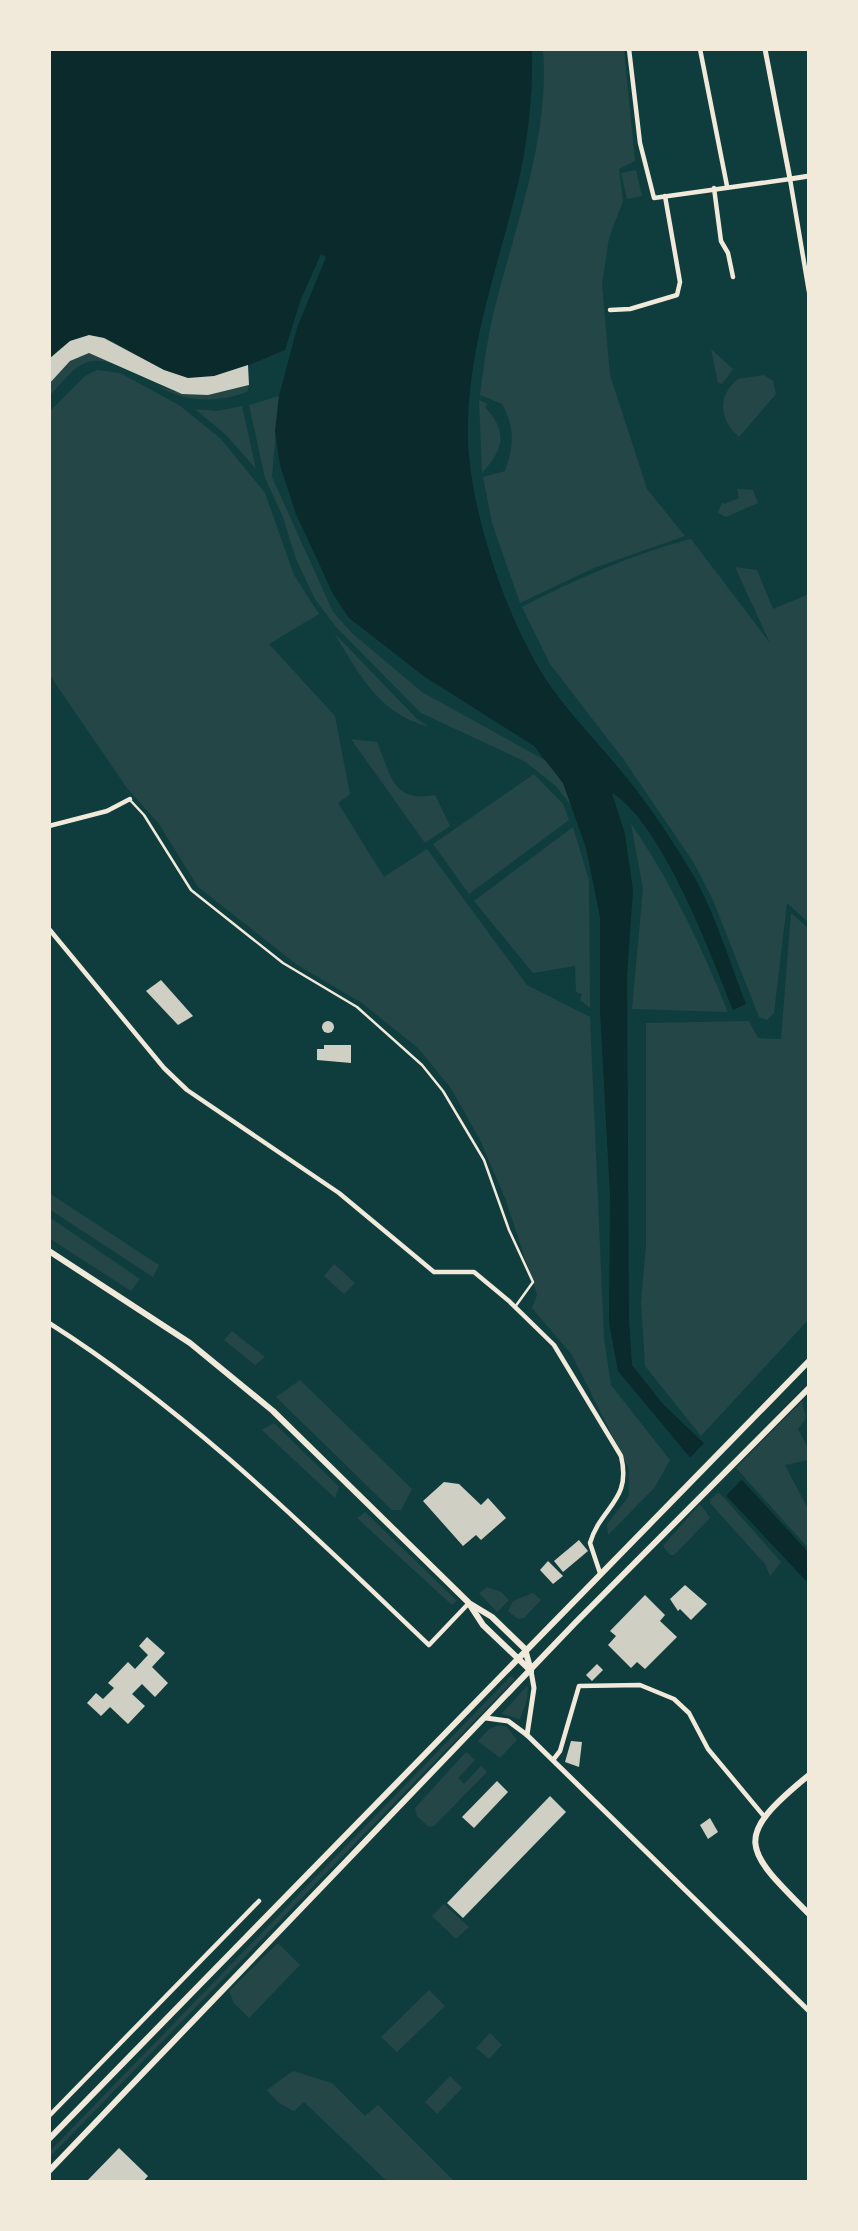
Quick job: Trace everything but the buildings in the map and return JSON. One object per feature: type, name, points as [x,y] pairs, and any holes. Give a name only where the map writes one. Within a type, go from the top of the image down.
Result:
[{"type":"main road","points":[[49,1251],[190,1343],[273,1411],[469,1603],[492,1617],[525,1649],[531,1671]]},
{"type":"main road","points":[[49,2139],[809,1361]]},
{"type":"main road","points":[[49,2171],[739,1456],[809,1388]]},
{"type":"main road","points":[[469,1603],[483,1625],[531,1671]]},
{"type":"main road","points":[[809,1774],[763,1815],[756,1839],[760,1860],[773,1878],[809,1914]]},
{"type":"street","points":[[629,49],[640,143],[654,198],[809,176]]},
{"type":"street","points":[[700,49],[727,186]]},
{"type":"street","points":[[765,49],[809,292]]},
{"type":"street","points":[[713,188],[721,241],[728,253],[733,277]]},
{"type":"street","points":[[610,310],[630,309],[677,295],[680,282],[665,196]]},
{"type":"street","points":[[49,825],[107,811],[130,799]]},
{"type":"street","points":[[49,929],[164,1068],[187,1090],[338,1192],[434,1272],[474,1272],[554,1345],[621,1456],[625,1472],[622,1491],[590,1543],[600,1573]]},
{"type":"street","points":[[49,1323],[124,1372],[209,1439],[429,1645],[469,1603]]},
{"type":"street","points":[[527,1735],[534,1688],[531,1671]]},
{"type":"street","points":[[553,1760],[559,1751],[579,1686],[640,1685],[674,1699],[689,1713],[708,1749],[763,1815]]},
{"type":"street","points":[[486,1718],[508,1721],[527,1735],[809,2011]]},
{"type":"street","points":[[49,2116],[259,1901]]},
{"type":"lane","points":[[130,799],[144,815],[191,890],[283,963],[357,1007],[378,1023],[400,1042],[443,1091],[484,1160],[509,1230],[533,1282],[515,1307]]},
{"type":"shaded area","points":[[49,49],[532,49],[531,97],[523,159],[472,371],[468,439],[470,468],[494,568],[535,662],[560,699],[643,799],[689,868],[714,918],[746,1004],[733,1010],[698,925],[666,860],[631,809],[612,793],[625,834],[633,890],[627,975],[629,1321],[632,1365],[663,1404],[742,1480],[809,1553],[809,1584],[687,1454],[618,1371],[609,1323],[610,1195],[600,1011],[600,917],[586,848],[563,783],[534,746],[425,677],[349,618],[333,594],[296,514],[280,465],[275,431],[279,396],[297,328],[326,257],[321,254],[301,299],[285,350],[237,370],[212,377],[187,378],[168,373],[118,344],[102,338],[86,337],[68,343],[49,359]]},
{"type":"shaded area","points":[[543,49],[624,49],[635,161],[619,169],[623,201],[609,238],[602,284],[610,375],[647,489],[685,536],[594,568],[520,603],[492,523],[483,477],[505,471],[510,454],[511,429],[502,404],[480,395],[492,322],[536,149],[544,83]]},
{"type":"shaded area","points":[[636,170],[642,196],[627,199],[621,173]]},
{"type":"shaded area","points":[[711,349],[733,369],[722,384],[718,383]]},
{"type":"shaded area","points":[[89,353],[118,365],[95,361],[79,366],[49,396],[49,384],[70,361]]},
{"type":"shaded area","points":[[97,370],[120,373],[179,405],[221,439],[265,493],[294,575],[319,614],[269,644],[335,716],[350,794],[338,803],[384,877],[427,849],[527,985],[590,1017],[604,1338],[611,1385],[670,1460],[655,1487],[608,1535],[607,1524],[629,1496],[629,1469],[572,1355],[532,1308],[537,1295],[505,1198],[480,1140],[452,1090],[419,1049],[362,1003],[296,964],[198,887],[159,824],[127,788],[49,674],[49,412],[85,376]]},
{"type":"shaded area","points":[[764,375],[773,381],[776,394],[739,437],[724,415],[726,392],[738,379]]},
{"type":"shaded area","points":[[154,384],[190,394],[224,391],[249,385],[247,392],[235,396],[199,399],[176,395]]},
{"type":"shaded area","points":[[279,396],[272,477],[333,612],[353,634],[422,692],[550,763],[563,783],[573,808],[556,786],[524,761],[421,713],[336,627],[315,599],[296,559],[283,517],[265,478],[249,405]]},
{"type":"shaded area","points":[[479,400],[488,404],[485,407],[500,433],[499,448],[482,473]]},
{"type":"shaded area","points":[[242,406],[256,469],[226,435],[195,409],[217,411]]},
{"type":"shaded area","points":[[737,489],[753,490],[758,503],[726,517],[718,513],[722,502],[724,504],[739,498]]},
{"type":"shaded area","points":[[691,539],[770,643],[735,567],[757,570],[773,609],[809,594],[809,923],[787,903],[774,1013],[767,1020],[759,1017],[713,900],[694,863],[624,760],[550,664],[522,607],[605,568]]},
{"type":"shaded area","points":[[334,633],[417,719],[429,727],[411,721],[383,702],[362,678]]},
{"type":"shaded area","points":[[351,739],[377,742],[395,784],[410,795],[435,795],[450,826],[425,843]]},
{"type":"shaded area","points":[[534,774],[563,804],[569,820],[469,894],[433,844]]},
{"type":"shaded area","points":[[631,824],[685,915],[728,1012],[632,1009],[643,889]]},
{"type":"shaded area","points":[[573,827],[589,880],[590,1008],[580,1000],[582,994],[576,992],[575,966],[533,973],[474,901]]},
{"type":"shaded area","points":[[791,913],[809,929],[809,1319],[701,1436],[645,1366],[641,1302],[646,1246],[646,1023],[749,1021],[758,1038],[781,1039]]},
{"type":"shaded area","points":[[49,1193],[159,1265],[153,1277],[49,1209]]},
{"type":"shaded area","points":[[49,1217],[140,1279],[131,1291],[49,1238]]},
{"type":"shaded area","points":[[334,1264],[355,1283],[344,1294],[324,1276]]},
{"type":"shaded area","points":[[232,1331],[265,1357],[255,1365],[224,1340]]},
{"type":"shaded area","points":[[300,1380],[412,1489],[401,1510],[392,1510],[276,1397]]},
{"type":"shaded area","points":[[802,1401],[806,1418],[798,1429],[809,1450],[809,1460],[785,1465],[809,1511],[809,1549],[736,1468]]},
{"type":"shaded area","points":[[274,1423],[339,1487],[335,1498],[262,1430]]},
{"type":"shaded area","points":[[719,1492],[781,1562],[770,1576],[765,1564],[710,1503],[710,1499]]},
{"type":"shaded area","points":[[700,1504],[710,1518],[674,1555],[670,1555],[663,1546]]},
{"type":"shaded area","points":[[365,1512],[457,1601],[452,1605],[357,1518]]},
{"type":"shaded area","points":[[487,1587],[501,1592],[509,1600],[497,1612],[479,1593]]},
{"type":"shaded area","points":[[533,1593],[541,1600],[524,1618],[518,1619],[508,1611],[513,1601]]},
{"type":"shaded area","points":[[511,1676],[515,1679],[49,2158],[49,2152]]},
{"type":"shaded area","points":[[528,1685],[527,1700],[520,1719],[501,1714]]},
{"type":"shaded area","points":[[499,1725],[507,1727],[517,1740],[500,1758],[478,1741],[489,1729]]},
{"type":"shaded area","points":[[466,1752],[475,1760],[458,1778],[464,1784],[481,1766],[487,1772],[434,1826],[429,1827],[417,1816],[415,1808]]},
{"type":"shaded area","points":[[444,1904],[469,1927],[456,1939],[432,1916]]},
{"type":"shaded area","points":[[278,1943],[300,1965],[249,2018],[234,2003],[229,1991]]},
{"type":"shaded area","points":[[429,1990],[445,2006],[397,2052],[381,2037]]},
{"type":"shaded area","points":[[490,2033],[502,2045],[489,2059],[476,2048]]},
{"type":"shaded area","points":[[293,2071],[332,2083],[365,2116],[378,2105],[455,2182],[388,2182],[304,2102],[294,2111],[270,2094],[267,2090]]},
{"type":"shaded area","points":[[450,2076],[462,2088],[437,2114],[425,2102]]},
{"type":"pier","points":[[705,1442],[744,1477],[724,1498],[688,1460]]}]
